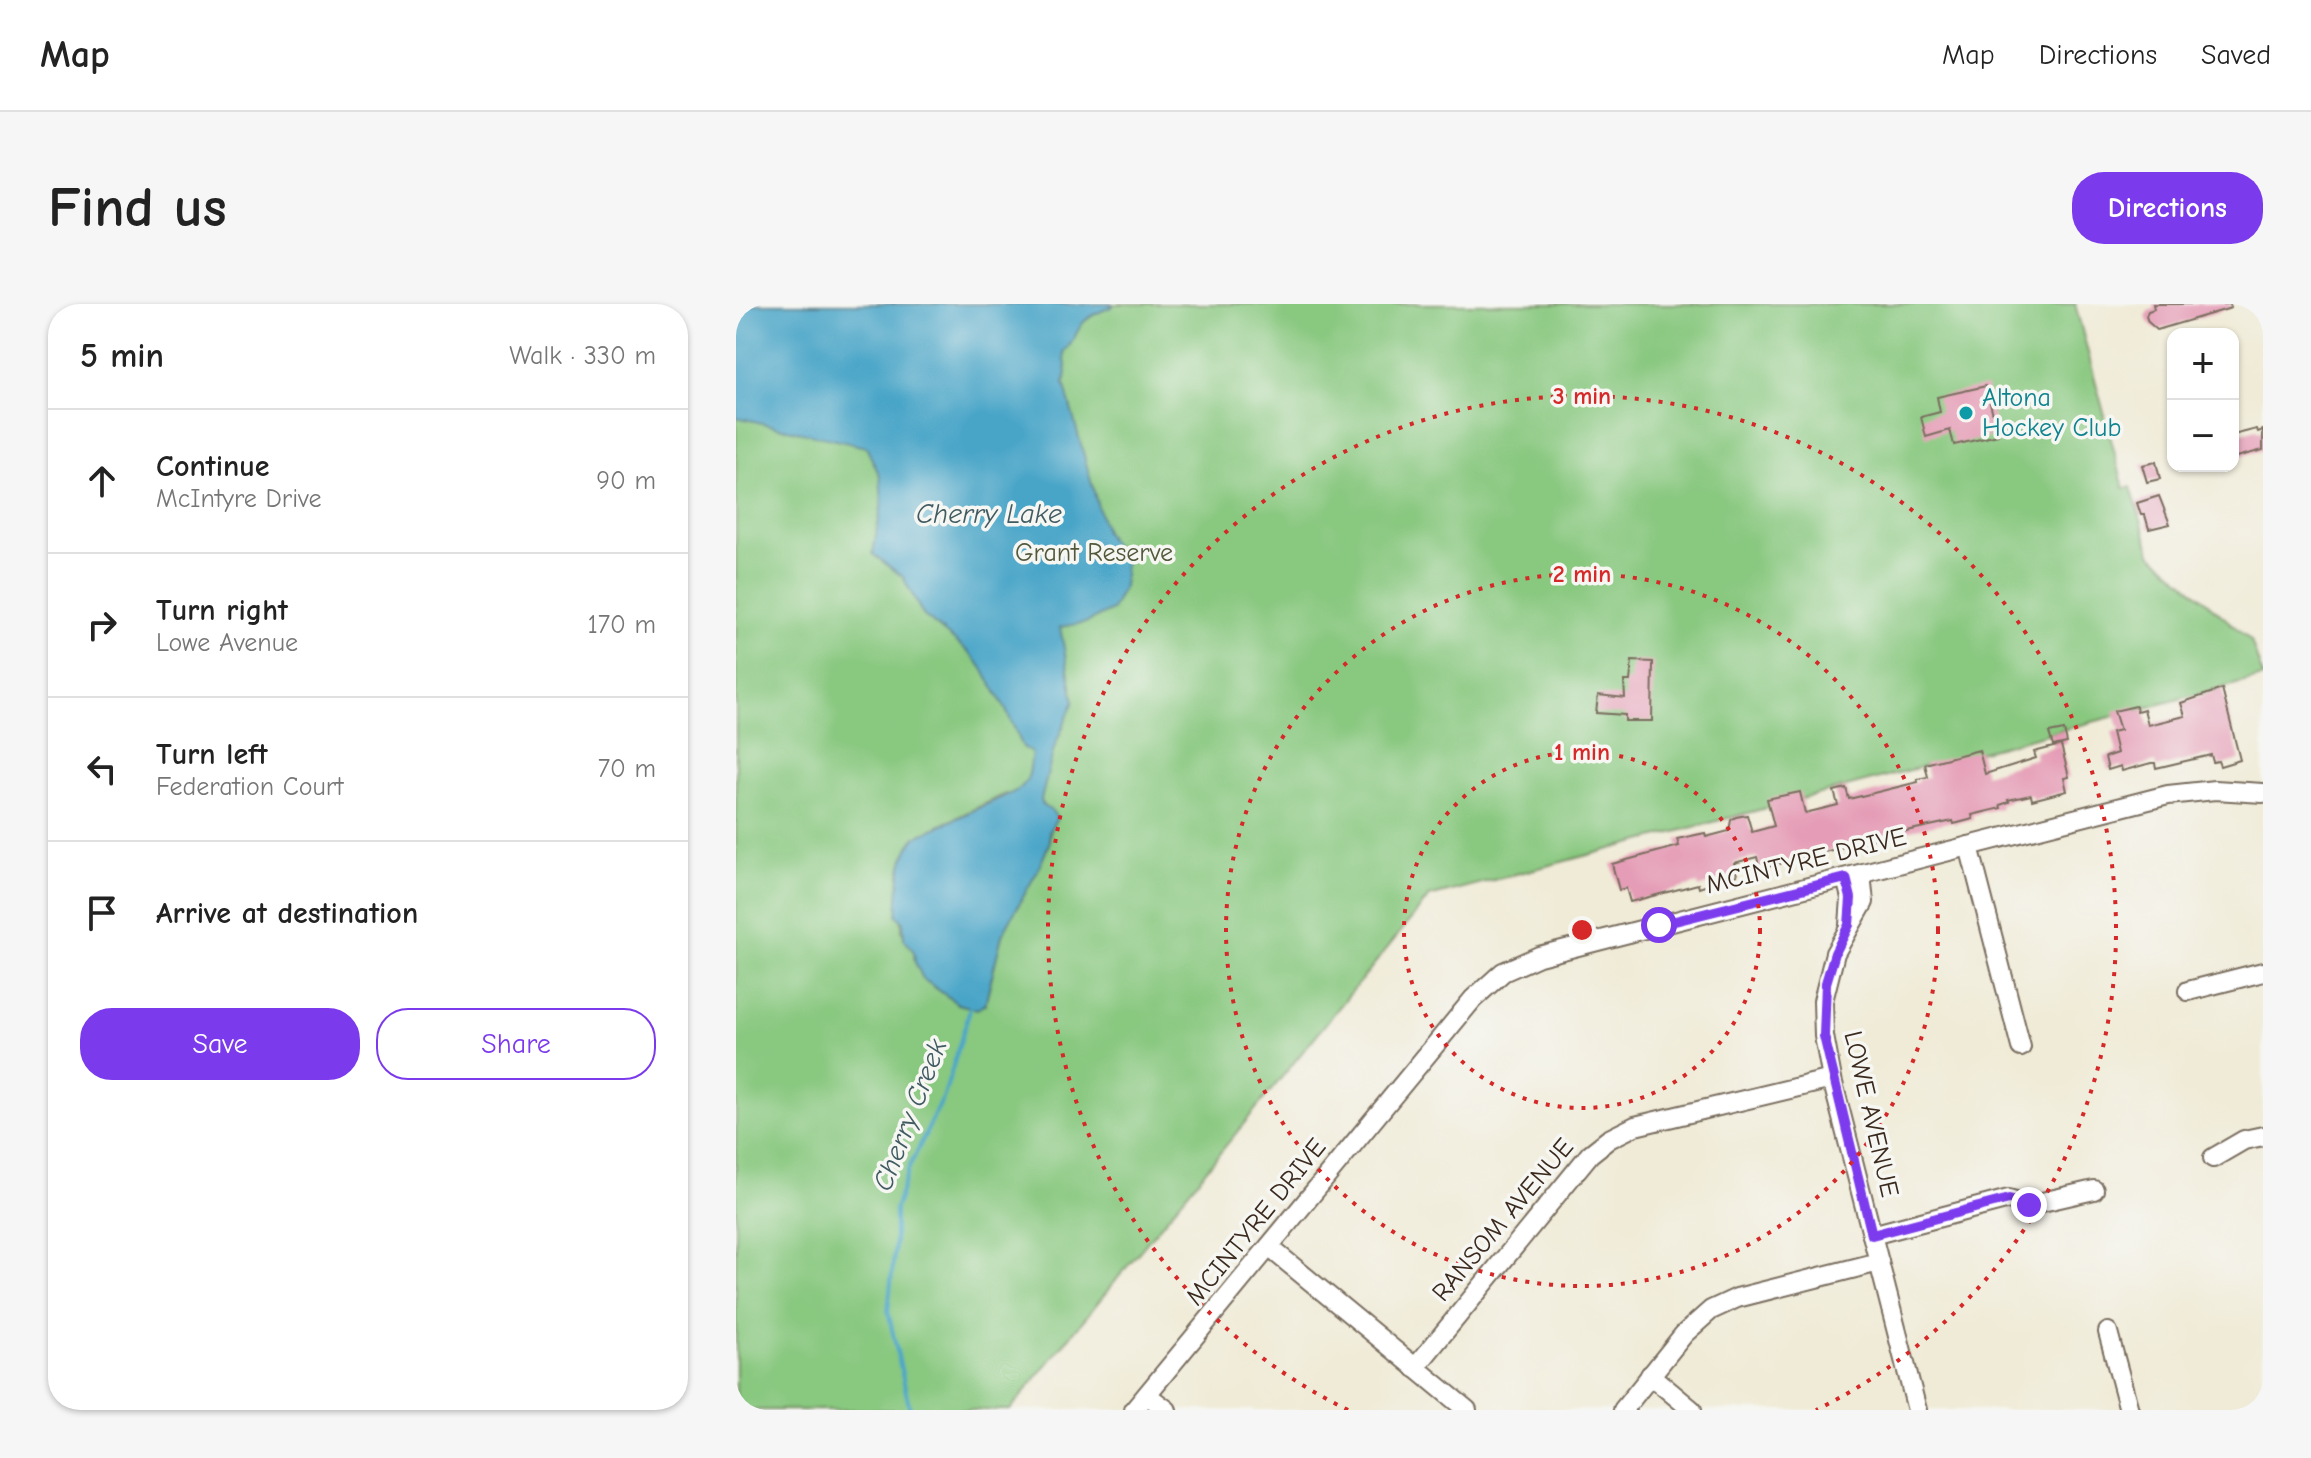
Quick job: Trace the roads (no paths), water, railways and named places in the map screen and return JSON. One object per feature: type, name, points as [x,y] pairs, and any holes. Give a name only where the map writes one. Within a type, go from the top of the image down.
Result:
[{"type":"street","name":"MCINTYRE DRIVE","points":[[1134,1410],[1473,999],[1503,972],[1539,956],[2168,795],[2215,790],[2263,793]]},
{"type":"street","points":[[1969,846],[2021,1047]]},
{"type":"street","name":"LOWE AVENUE","points":[[1853,876],[1849,925],[1829,969],[1823,1001],[1824,1036],[1832,1079],[1917,1410]]},
{"type":"street","points":[[2188,991],[2263,972]]},
{"type":"street","name":"RANSOM AVENUE","points":[[1415,1368],[1590,1154],[1609,1139],[1635,1126],[1832,1079]]},
{"type":"street","points":[[2213,1158],[2244,1140],[2263,1136]]},
{"type":"street","points":[[1872,1235],[2009,1199],[2029,1205],[2094,1190]]},
{"type":"street","points":[[1269,1247],[1467,1410]]},
{"type":"street","points":[[1623,1410],[1684,1334],[1711,1310],[1737,1298],[1879,1262]]},
{"type":"street","points":[[2108,1332],[2129,1410]]},
{"type":"street","points":[[1650,1375],[1692,1410]]},
{"type":"street","points":[[1147,1395],[1167,1410]]},
{"type":"water","name":"Cherry Lake","points":[[736,304],[1113,304],[1083,323],[1064,352],[1067,373],[1064,383],[1105,532],[1125,561],[1123,588],[1112,610],[1088,622],[1060,627],[1074,701],[1054,748],[1041,800],[1043,806],[1057,818],[1049,831],[1049,844],[1038,870],[1002,935],[985,1004],[977,1009],[958,1004],[923,979],[914,952],[904,939],[903,922],[897,915],[903,863],[916,837],[1018,790],[1028,777],[1032,753],[1023,747],[982,667],[923,615],[903,577],[873,554],[882,502],[880,476],[866,447],[736,417]]},
{"type":"waterway","name":"Cherry Creek","points":[[910,1410],[888,1311],[895,1245],[895,1209],[909,1168],[944,1096],[971,1006]]},
{"type":"place","name":"Altona Hockey Club","points":[[1966,413]]},
{"type":"park label","name":"Grant Reserve","points":[[1094,553]]}]
